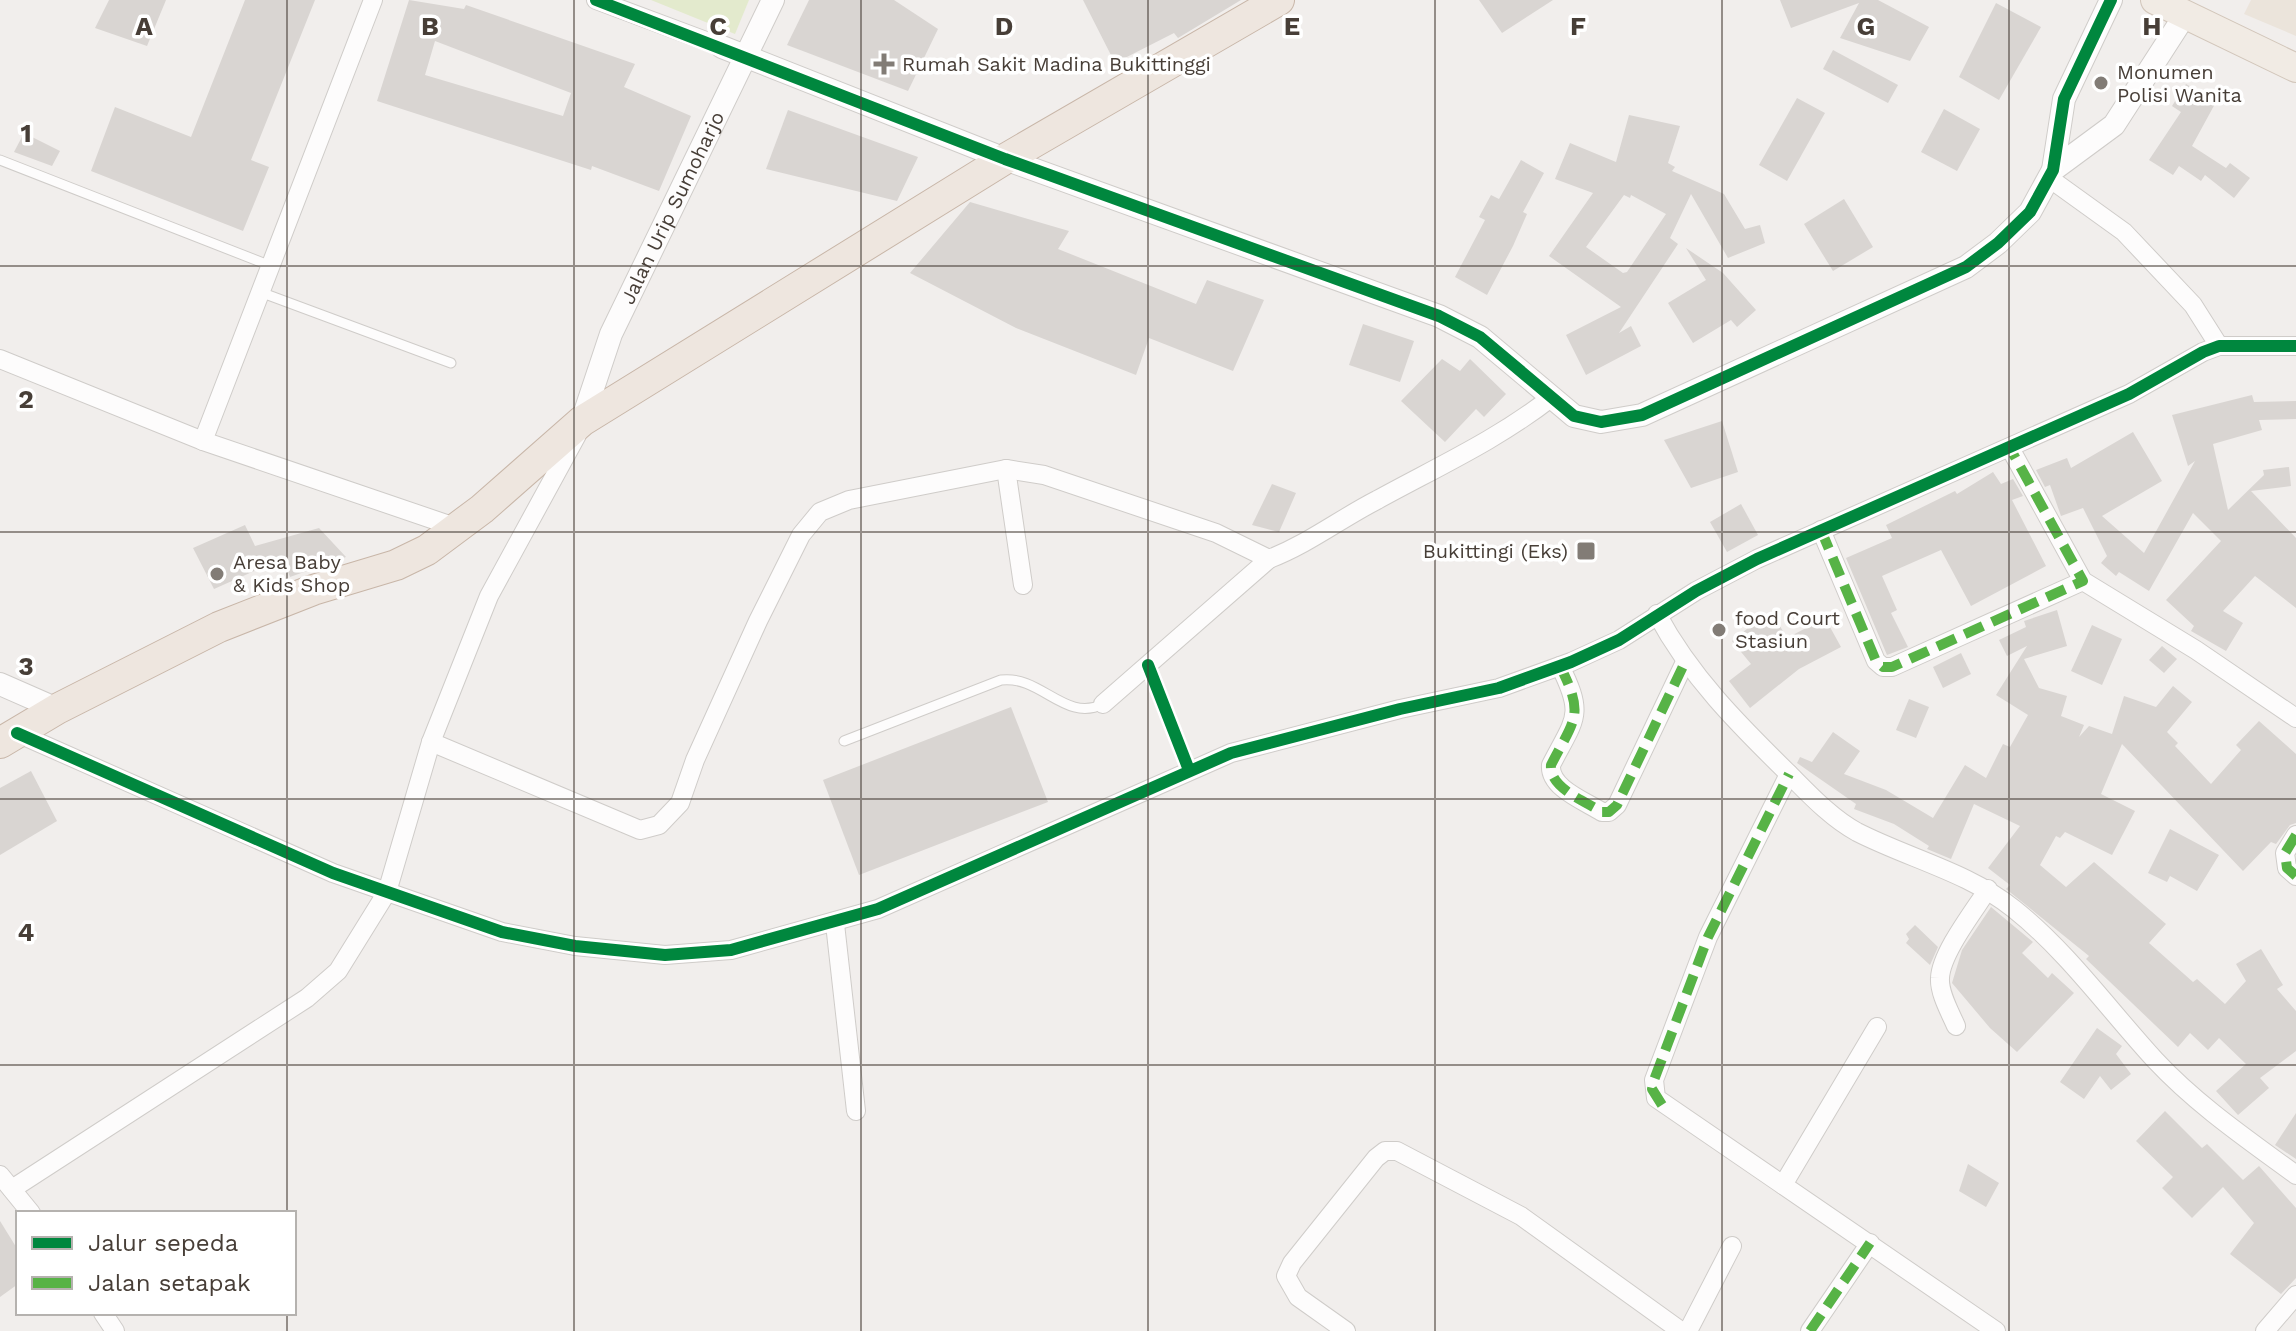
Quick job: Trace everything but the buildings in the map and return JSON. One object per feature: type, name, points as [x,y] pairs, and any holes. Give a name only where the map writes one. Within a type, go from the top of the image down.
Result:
[{"type":"highway","points":[[9,738],[57,709],[219,627],[313,590],[396,565],[427,550],[458,528],[582,421],[1005,159],[1279,0]]},
{"type":"main road","points":[[2155,0],[2296,68]]},
{"type":"street","points":[[203,441],[373,0]]},
{"type":"street","points":[[596,0],[747,56],[1005,159],[1439,316],[1480,337],[1574,416],[1601,422],[1642,415],[1966,267],[1998,243],[2030,212],[2051,174],[2064,99],[2111,0]]},
{"type":"street","name":"Jalan Urip Sumoharjo","points":[[582,421],[617,321],[773,0]]},
{"type":"street","points":[[2051,174],[2114,125],[2185,15]]},
{"type":"street","points":[[2051,174],[2124,232],[2193,305],[2219,346]]},
{"type":"street","points":[[9,738],[237,833],[387,892],[502,932],[575,946],[665,955],[731,950],[835,924],[878,909],[1231,753],[1369,716],[1499,688],[1560,666],[1619,640],[1657,614],[1745,565],[2129,394],[2219,346],[2296,346]]},
{"type":"street","points":[[0,359],[203,441],[458,528]]},
{"type":"street","points":[[1103,704],[1269,559],[1298,547],[1377,499],[1487,443],[1552,397]]},
{"type":"street","points":[[29,1211],[6,1182],[323,986],[338,971],[387,892],[431,742],[489,596],[582,421]]},
{"type":"street","points":[[2010,448],[2083,581],[2196,650],[2296,718]]},
{"type":"street","points":[[431,742],[640,830],[659,825],[680,803],[695,760],[758,621],[811,520],[849,500],[1006,469],[1044,475],[1216,533],[1269,559]]},
{"type":"street","points":[[1006,469],[1023,585]]},
{"type":"street","points":[[1821,530],[1876,661],[1883,667],[1892,667],[2083,581]]},
{"type":"street","points":[[1657,614],[1685,662],[1749,736],[1789,774],[1854,830],[1988,889],[2040,932],[2182,1087],[2211,1113],[2296,1175]]},
{"type":"street","points":[[1560,666],[1577,705],[1576,716],[1551,765],[1550,774],[1602,812],[1609,812],[1617,805],[1685,662]]},
{"type":"street","points":[[0,684],[57,709]]},
{"type":"street","points":[[1789,774],[1698,959],[1652,1089],[1662,1105],[1996,1331]]},
{"type":"street","points":[[2296,835],[2285,853],[2287,868],[2296,876]]},
{"type":"street","points":[[1956,1026],[1941,988],[1941,971],[1958,936],[1988,889]]},
{"type":"street","points":[[835,924],[856,1111]]},
{"type":"street","points":[[1783,1185],[1877,1027]]},
{"type":"street","points":[[1346,1331],[1298,1297],[1286,1276],[1292,1263],[1376,1158],[1385,1151],[1397,1151],[1521,1216],[1681,1331]]},
{"type":"street","points":[[1810,1331],[1870,1243]]},
{"type":"street","points":[[1688,1331],[1732,1246]]},
{"type":"street","points":[[2265,1331],[2296,1295]]},
{"type":"lane","points":[[0,160],[271,266]]},
{"type":"lane","points":[[260,292],[451,363]]},
{"type":"lane","points":[[844,741],[1001,680],[1015,678],[1030,682],[1071,709],[1089,711],[1103,704]]},
{"type":"shaded area","points":[[2251,0],[2296,0],[2296,36],[2244,14]]},
{"type":"green space","points":[[651,0],[749,0],[735,34]]},
{"type":"marked path","points":[[1821,530],[1876,661],[1883,667],[1892,667],[2083,581],[2010,448]]},
{"type":"marked path","points":[[1560,666],[1573,696],[1574,717],[1551,765],[1552,773],[1569,793],[1602,812],[1609,812],[1617,805],[1685,662]]},
{"type":"marked path","points":[[1662,1105],[1652,1089],[1654,1080],[1708,937],[1789,774]]},
{"type":"marked path","points":[[2296,835],[2285,853],[2287,868],[2296,876]]},
{"type":"marked path","points":[[1810,1331],[1870,1243]]},
{"type":"cycle path","points":[[596,0],[1005,159],[1439,316],[1480,337],[1574,416],[1601,422],[1642,415],[1966,267],[1998,243],[2030,212],[2053,170],[2064,99],[2111,0]]},
{"type":"cycle path","points":[[17,733],[333,873],[502,932],[575,946],[665,955],[731,950],[878,909],[1231,753],[1400,709],[1499,688],[1571,662],[1619,640],[1696,591],[1757,559],[2129,394],[2203,352],[2219,346],[2296,346]]},
{"type":"cycle path","points":[[1148,665],[1189,770]]},
{"type":"place","name":"Rumah Sakit Madina Bukittinggi","points":[[884,64]]},
{"type":"place","name":"Monumen Polisi Wanita","points":[[2101,83]]},
{"type":"place","name":"Bukittingi (Eks)","points":[[1586,551]]},
{"type":"place","name":"Aresa Baby & Kids Shop","points":[[217,574]]},
{"type":"place","name":"food Court Stasiun","points":[[1719,630]]}]
